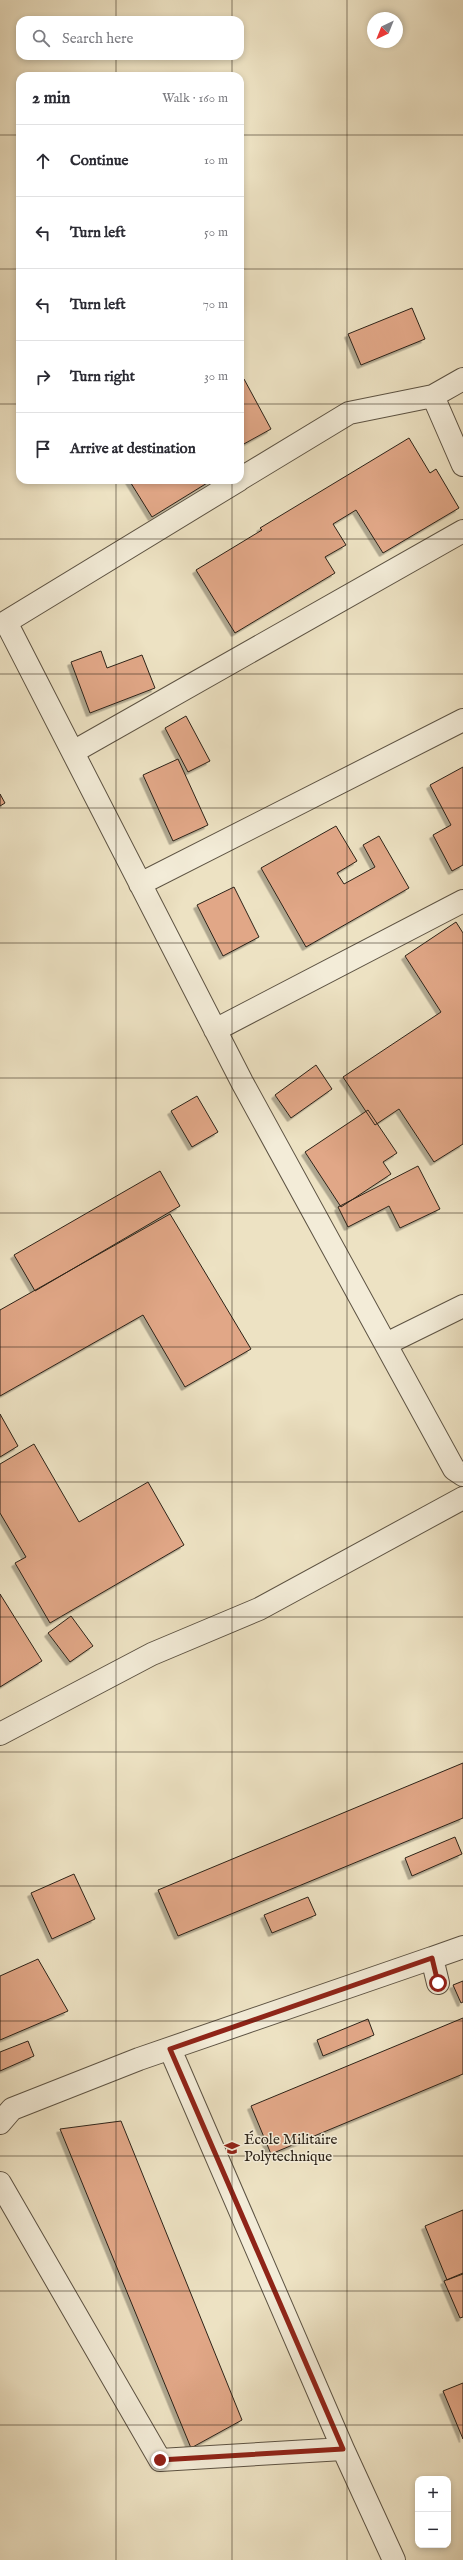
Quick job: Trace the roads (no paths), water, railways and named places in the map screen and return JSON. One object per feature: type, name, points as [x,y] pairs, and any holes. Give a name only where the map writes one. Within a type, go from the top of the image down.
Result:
[{"type":"street","points":[[244,477],[349,413],[433,396],[463,379]]},
{"type":"street","points":[[433,396],[463,465]]},
{"type":"street","points":[[232,484],[6,622],[215,1030],[454,1469],[463,1475]]},
{"type":"street","points":[[73,752],[463,531]]},
{"type":"street","points":[[140,884],[463,720]]},
{"type":"street","points":[[215,1030],[462,904]]},
{"type":"street","points":[[386,1344],[463,1306]]},
{"type":"street","points":[[0,1734],[152,1654],[260,1609],[463,1498]]},
{"type":"street","points":[[0,2123],[12,2109],[170,2049],[463,1947]]},
{"type":"street","points":[[432,1958],[438,1983]]},
{"type":"street","points":[[170,2049],[343,2449],[394,2560]]},
{"type":"street","points":[[0,2182],[160,2460],[343,2449]]},
{"type":"place","name":"École Militaire Polytechnique","points":[[232,2148]]}]
